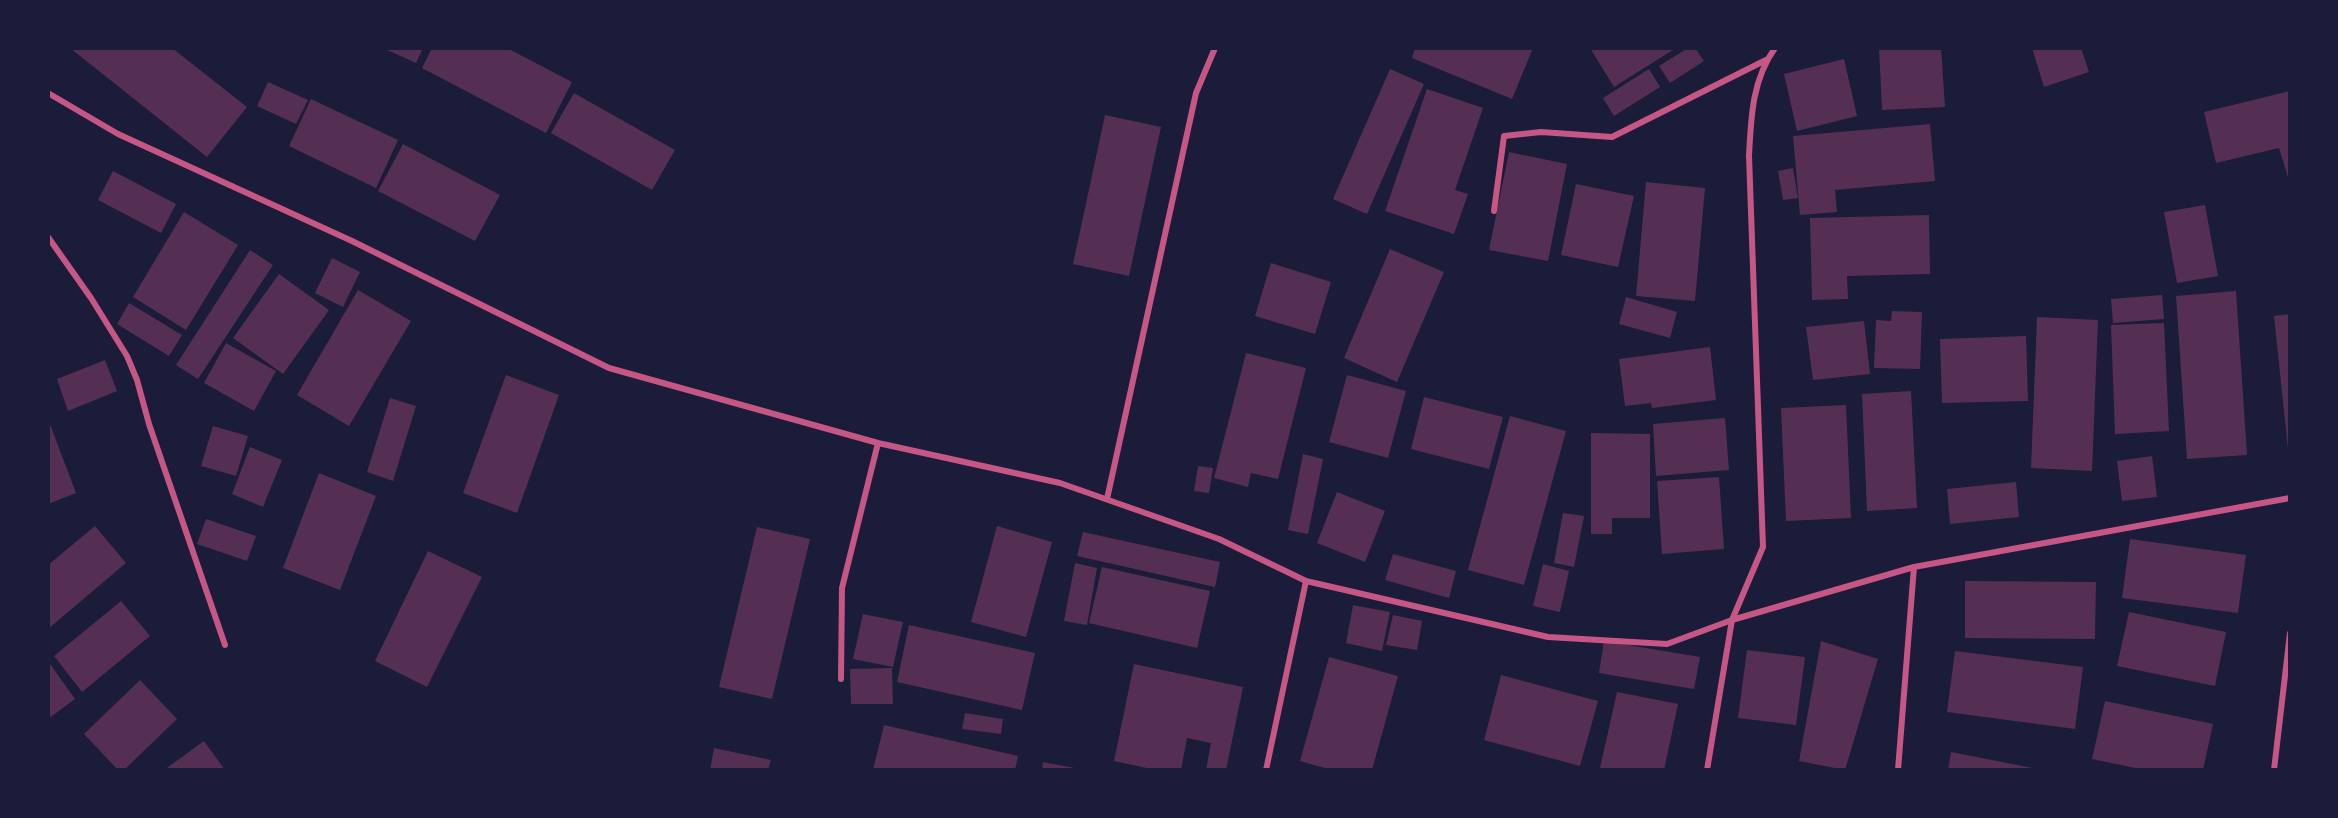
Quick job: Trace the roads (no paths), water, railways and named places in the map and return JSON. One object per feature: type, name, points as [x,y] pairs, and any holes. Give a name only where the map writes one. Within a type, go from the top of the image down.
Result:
[{"type":"street","points":[[1107,500],[1196,93],[1215,48]]},
{"type":"street","points":[[1707,770],[1732,620],[1764,547],[1749,156],[1751,107],[1766,60],[1774,48]]},
{"type":"street","points":[[1494,212],[1504,136],[1541,132],[1612,137],[1766,60]]},
{"type":"street","points":[[48,93],[118,134],[352,241],[609,368],[879,442],[1060,483],[1220,539],[1306,581],[1548,637],[1667,644],[1732,620],[1914,567],[2290,498]]},
{"type":"street","points":[[48,237],[91,298],[127,356],[225,645]]},
{"type":"street","points":[[840,679],[842,588],[879,442]]},
{"type":"street","points":[[1898,770],[1914,567]]},
{"type":"street","points":[[1266,770],[1306,581]]},
{"type":"street","points":[[2274,770],[2290,633]]}]
